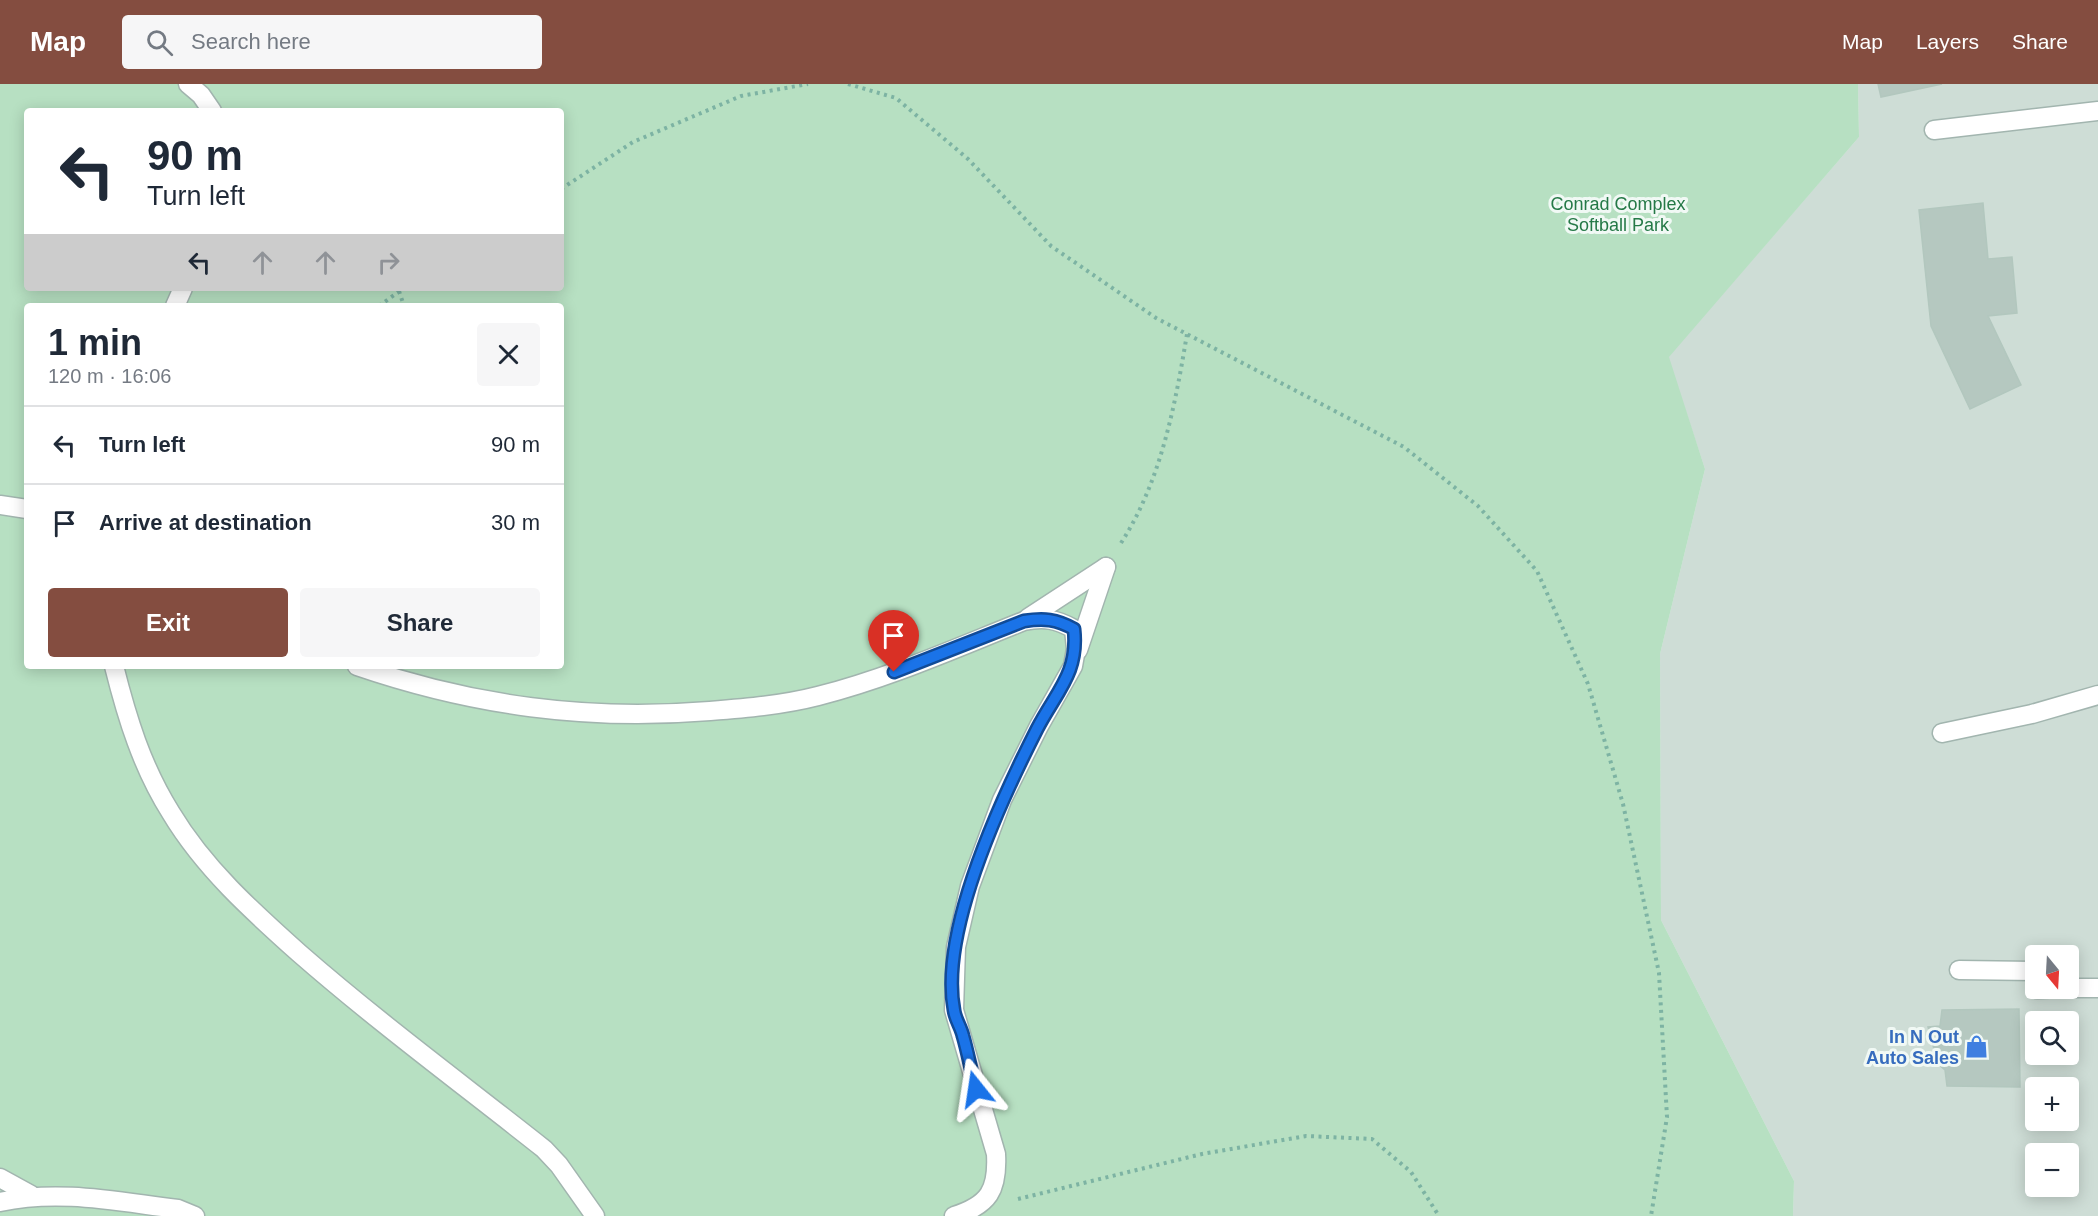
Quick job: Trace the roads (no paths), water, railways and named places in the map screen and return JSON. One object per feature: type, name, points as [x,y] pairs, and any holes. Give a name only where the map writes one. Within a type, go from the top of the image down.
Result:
[{"type":"lane","points":[[188,84],[201,95],[210,108]]},
{"type":"lane","points":[[1934,130],[2098,111]]},
{"type":"lane","points":[[0,505],[24,509]]},
{"type":"lane","points":[[367,669],[440,690],[522,708],[578,714],[660,715],[767,706],[819,696],[894,672],[1024,621],[1106,567],[1073,666],[1039,726],[1002,800],[970,886],[956,947],[954,1010],[996,1154],[997,1176],[989,1195],[975,1209],[954,1216]]},
{"type":"lane","points":[[1024,621],[1042,618],[1059,621],[1074,629],[1076,648],[1073,666]]},
{"type":"lane","points":[[115,669],[126,718],[144,765],[171,814],[206,862],[249,908],[333,982],[544,1149],[559,1165],[596,1216]]},
{"type":"lane","points":[[1942,733],[2032,714],[2098,695]]},
{"type":"lane","points":[[1959,970],[2025,971]]},
{"type":"lane","points":[[2079,988],[2098,988]]},
{"type":"lane","points":[[0,1178],[31,1195]]},
{"type":"lane","points":[[0,1202],[31,1195],[59,1195],[178,1209],[195,1216]]},
{"type":"place","name":"In N Out Auto Sales","points":[[1977,1047]]},
{"type":"park label","name":"Conrad Complex Softball Park","points":[[1618,214]]}]
